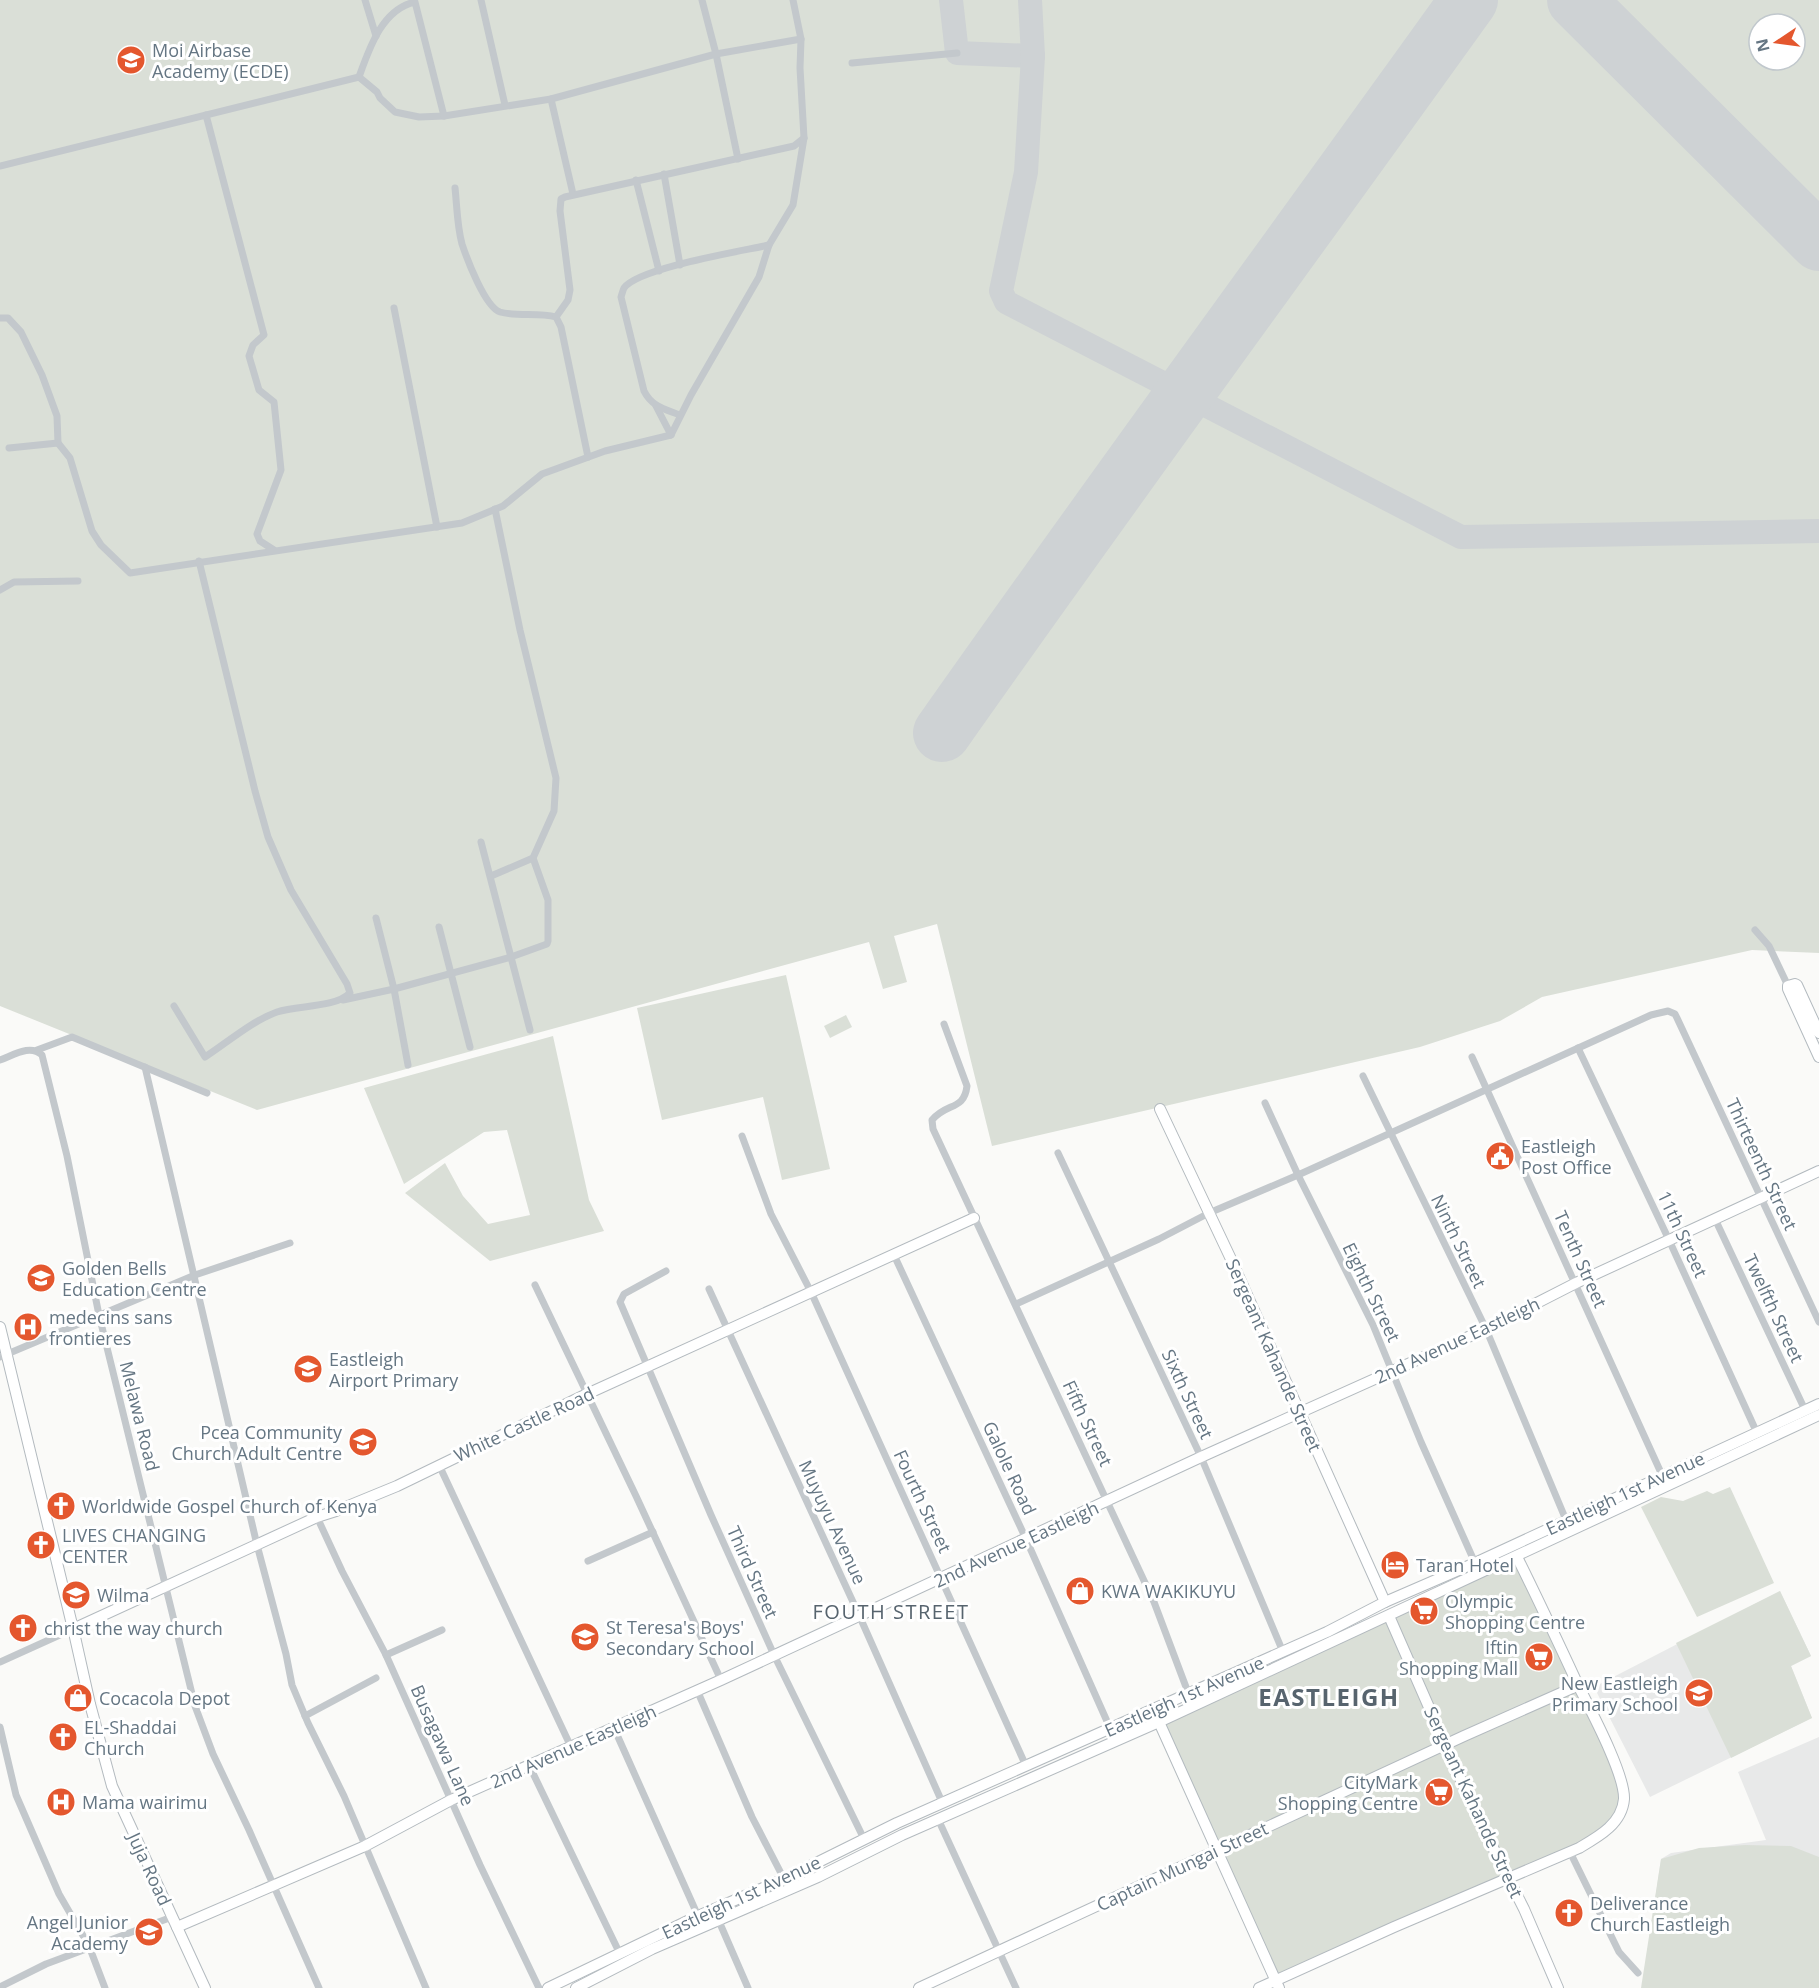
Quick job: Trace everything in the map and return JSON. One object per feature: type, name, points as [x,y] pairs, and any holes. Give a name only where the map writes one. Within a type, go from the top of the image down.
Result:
[{"type":"street","points":[[365,0],[376,36]]},
{"type":"street","points":[[481,0],[505,105]]},
{"type":"street","points":[[702,0],[738,159]]},
{"type":"street","points":[[671,435],[680,415],[759,277],[769,245],[793,205],[804,138],[800,68],[801,39],[794,0]]},
{"type":"street","points":[[359,77],[383,23],[404,4],[418,1],[444,116]]},
{"type":"street","points":[[359,77],[395,112],[419,117],[444,116],[551,99],[716,54],[801,39]]},
{"type":"street","points":[[852,63],[957,53]]},
{"type":"street","points":[[0,166],[359,77]]},
{"type":"street","points":[[551,99],[573,194]]},
{"type":"street","points":[[206,115],[264,334],[253,345],[249,356],[259,390],[274,402],[280,470],[257,534],[260,541],[274,550]]},
{"type":"street","points":[[556,317],[568,300],[570,290],[559,205],[561,199],[573,194],[794,146],[804,138]]},
{"type":"street","points":[[664,174],[680,265]]},
{"type":"street","points":[[636,180],[659,271]]},
{"type":"street","points":[[455,188],[461,242],[470,266],[494,309],[502,313],[545,314],[556,317],[561,327],[588,457]]},
{"type":"street","points":[[680,415],[656,406],[649,400],[640,381],[621,297],[625,287],[635,280],[659,271],[769,245]]},
{"type":"street","points":[[394,308],[437,526]]},
{"type":"street","points":[[0,318],[8,318],[21,332],[35,359],[57,416],[58,443],[70,458],[92,531],[106,550],[130,573],[462,523],[503,506],[542,474],[588,457],[671,435]]},
{"type":"street","points":[[656,406],[671,435]]},
{"type":"street","points":[[9,448],[58,443]]},
{"type":"street","points":[[491,876],[533,858],[554,812],[556,778],[520,630],[495,510]]},
{"type":"street","points":[[200,561],[268,837],[291,890],[350,993],[345,998],[329,1003]]},
{"type":"street","points":[[0,590],[15,582],[78,581]]},
{"type":"street","points":[[481,842],[530,1030]]},
{"type":"street","points":[[174,1006],[205,1057],[278,1011],[394,989],[540,948],[548,941],[548,900],[533,858]]},
{"type":"street","points":[[376,918],[394,989],[408,1065]]},
{"type":"street","points":[[439,927],[470,1047]]},
{"type":"street","points":[[1755,930],[1769,946],[1819,1057]]},
{"type":"street","points":[[1788,986],[1797,985],[1819,1033]]},
{"type":"street","name":"Thirteenth Street","points":[[1578,1048],[1657,1013],[1668,1011],[1675,1014],[1819,1322]]},
{"type":"street","name":"Fifth Street","points":[[945,1024],[967,1086],[966,1096],[958,1104],[939,1111],[932,1120],[933,1129],[1155,1602],[1189,1695]]},
{"type":"street","points":[[0,1060],[26,1050],[37,1050],[72,1038],[207,1093]]},
{"type":"street","points":[[1016,1304],[1209,1213],[1578,1048]]},
{"type":"street","name":"11th Street","points":[[1578,1048],[1757,1432]]},
{"type":"street","name":"Melawa Road","points":[[37,1050],[42,1055],[58,1115],[99,1315],[195,1706],[204,1732],[319,1988]]},
{"type":"street","name":"Tenth Street","points":[[1472,1057],[1662,1475]]},
{"type":"street","points":[[145,1067],[292,1685],[304,1716],[344,1796],[426,1988]]},
{"type":"street","name":"Ninth Street","points":[[1363,1076],[1486,1329],[1566,1520]]},
{"type":"street","name":"Eighth Street","points":[[1264,1103],[1373,1325],[1421,1442],[1475,1563]]},
{"type":"street","name":"Sergeant Kahande Street","points":[[1160,1110],[1247,1294],[1385,1602]]},
{"type":"street","name":"Fourth Street","points":[[742,1136],[760,1187],[811,1292],[1026,1766]]},
{"type":"street","name":"Sixth Street","points":[[1058,1153],[1201,1457],[1283,1652]]},
{"type":"street","name":"2nd Avenue Eastleigh","points":[[175,1922],[273,1886],[365,1846],[451,1800],[721,1680],[1201,1457],[1486,1329],[1576,1283],[1819,1171]]},
{"type":"street","name":"White Castle Road","points":[[73,1629],[317,1517],[397,1486],[587,1394],[974,1218]]},
{"type":"street","name":"Twelfth Street","points":[[1715,1218],[1805,1410]]},
{"type":"street","points":[[3,1355],[195,1275],[290,1243]]},
{"type":"street","name":"Galole Road","points":[[894,1255],[1026,1539],[1110,1728]]},
{"type":"street","name":"Third Street","points":[[666,1271],[624,1294],[620,1302],[774,1655],[864,1839]]},
{"type":"street","points":[[535,1285],[721,1680]]},
{"type":"street","name":"Muyuyu Avenue","points":[[709,1289],[942,1802]]},
{"type":"street","name":"Juja Road","points":[[0,1327],[3,1355],[112,1786],[205,1988]]},
{"type":"street","name":"Eastleigh 1st Avenue","points":[[548,1988],[698,1916],[784,1879],[942,1802],[1189,1695],[1327,1632],[1385,1602],[1475,1563],[1819,1404]]},
{"type":"street","name":"Eastleigh 1st Avenue","points":[[576,1988],[652,1949],[818,1877],[893,1839],[1159,1722],[1819,1415]]},
{"type":"street","points":[[439,1465],[571,1747]]},
{"type":"street","name":"Busagawa Lane","points":[[317,1517],[386,1655],[480,1865],[539,1988]]},
{"type":"street","points":[[588,1561],[653,1532]]},
{"type":"street","points":[[1259,1988],[1277,1984],[1507,1878],[1570,1852],[1601,1835],[1611,1826],[1622,1809],[1623,1792],[1612,1757],[1517,1557]]},
{"type":"street","name":"Sergeant Kahande Street","points":[[1389,1616],[1445,1745],[1507,1878],[1524,1909],[1558,1988]]},
{"type":"street","points":[[0,1662],[73,1629]]},
{"type":"street","points":[[386,1655],[442,1630]]},
{"type":"street","points":[[304,1716],[376,1678]]},
{"type":"street","name":"Captain Mungai Street","points":[[918,1988],[1579,1685]]},
{"type":"street","points":[[697,1690],[752,1817],[784,1879]]},
{"type":"street","points":[[1159,1722],[1277,1984]]},
{"type":"street","points":[[0,1727],[16,1795],[58,1894],[89,1947],[105,1988]]},
{"type":"street","points":[[614,1728],[698,1916]]},
{"type":"street","points":[[529,1765],[620,1954]]},
{"type":"street","points":[[938,1819],[1016,1988]]},
{"type":"street","points":[[1570,1852],[1619,1952],[1638,1973]]},
{"type":"street","points":[[718,1919],[748,1988]]},
{"type":"street","points":[[0,1987],[27,1972],[89,1947],[175,1922]]},
{"type":"shaded area","points":[[0,0],[1819,0],[1819,953],[1752,950],[1542,997],[1500,1021],[1420,1047],[992,1146],[937,924],[894,936],[907,982],[883,989],[869,942],[257,1110],[0,1006]]},
{"type":"shaded area","points":[[786,975],[830,1169],[782,1180],[763,1097],[662,1120],[637,1008]]},
{"type":"shaded area","points":[[846,1015],[852,1027],[830,1038],[824,1026]]},
{"type":"shaded area","points":[[553,1036],[589,1200],[604,1231],[490,1261],[405,1193],[445,1163],[463,1196],[488,1224],[530,1215],[507,1130],[484,1132],[404,1184],[364,1088]]},
{"type":"shaded area","points":[[1730,1487],[1774,1583],[1697,1617],[1641,1507],[1661,1497],[1683,1501],[1707,1491],[1713,1494]]},
{"type":"shaded area","points":[[1517,1557],[1612,1757],[1622,1809],[1593,1840],[1275,1980],[1159,1722]]},
{"type":"shaded area","name":"New Eastleigh Primary School","points":[[1780,1591],[1811,1656],[1791,1666],[1812,1718],[1650,1797],[1594,1687]]},
{"type":"shaded area","points":[[1780,1591],[1811,1656],[1791,1666],[1812,1718],[1731,1758],[1676,1643]]},
{"type":"shaded area","points":[[1819,1737],[1819,1988],[1642,1988],[1661,1859],[1671,1853],[1766,1840],[1738,1772]]},
{"type":"shaded area","points":[[1745,1845],[1791,1846],[1819,1857],[1819,1988],[1641,1988],[1661,1859],[1699,1848]]},
{"type":"taxiway","points":[[951,0],[957,53],[1033,56]]},
{"type":"taxiway","points":[[1030,0],[1033,56],[1026,172],[1001,291],[1006,302],[1461,537],[1819,531]]},
{"type":"runway","points":[[942,733],[1469,0]]},
{"type":"runway","points":[[1576,0],[1819,242]]},
{"type":"place","name":"Moi Airbase Academy (ECDE)","points":[[131,60]]},
{"type":"place","name":"Eastleigh Post Office","points":[[1500,1156]]},
{"type":"place","name":"Golden Bells Education Centre","points":[[41,1278]]},
{"type":"place","name":"medecins sans frontieres","points":[[28,1327]]},
{"type":"place","name":"Eastleigh Airport Primary","points":[[308,1369]]},
{"type":"place","name":"Pcea Community Church Adult Centre","points":[[363,1442]]},
{"type":"place","name":"Worldwide Gospel Church of Kenya","points":[[61,1506]]},
{"type":"place","name":"LIVES CHANGING CENTER","points":[[41,1545]]},
{"type":"place","name":"Taran Hotel","points":[[1395,1565]]},
{"type":"place","name":"KWA WAKIKUYU","points":[[1080,1591]]},
{"type":"place","name":"Wilma","points":[[76,1595]]},
{"type":"place","name":"Olympic Shopping Centre","points":[[1424,1611]]},
{"type":"place","name":"christ the way church","points":[[23,1628]]},
{"type":"place","name":"St Teresa's Boys' Secondary School","points":[[585,1637]]},
{"type":"place","name":"Iftin Shopping Mall","points":[[1539,1657]]},
{"type":"place","name":"New Eastleigh Primary School","points":[[1699,1693]]},
{"type":"place","name":"Cocacola Depot","points":[[78,1698]]},
{"type":"place","name":"EL-Shaddai Church","points":[[63,1737]]},
{"type":"place","name":"CityMark Shopping Centre","points":[[1439,1792]]},
{"type":"place","name":"Mama wairimu","points":[[61,1802]]},
{"type":"place","name":"Deliverance Church Eastleigh","points":[[1569,1913]]},
{"type":"place","name":"Angel Junior Academy","points":[[149,1932]]},
{"type":"district","name":"FOUTH STREET","points":[[891,1611]]},
{"type":"district","name":"EASTLEIGH","points":[[1329,1696]]}]
